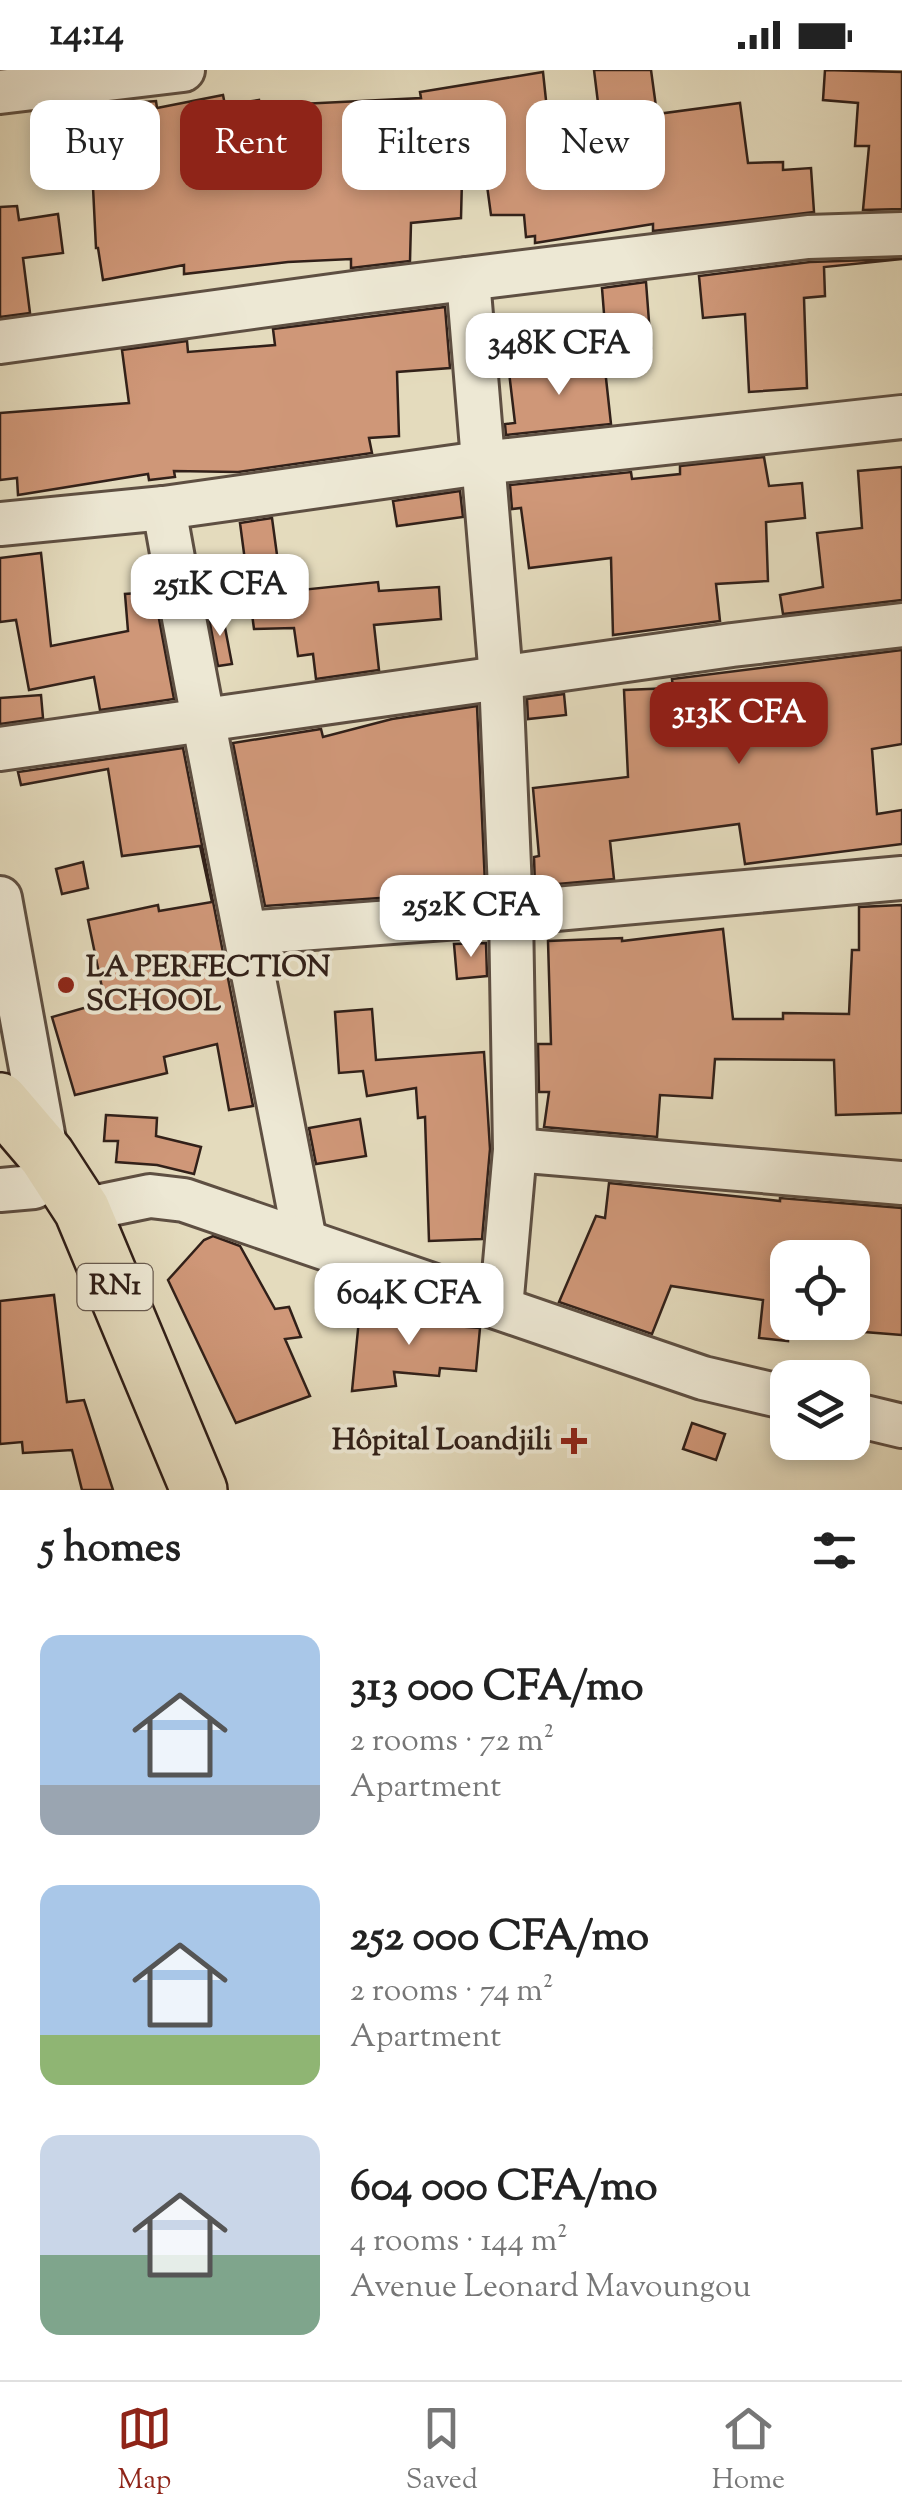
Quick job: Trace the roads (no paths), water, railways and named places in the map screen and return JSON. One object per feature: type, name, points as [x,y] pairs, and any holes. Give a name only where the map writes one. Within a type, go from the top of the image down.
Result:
[{"type":"highway","name":"RN1","points":[[0,1101],[20,1168],[67,1247],[168,1490]]},
{"type":"highway","name":"RN1","points":[[20,1168],[82,1210],[200,1490]]},
{"type":"street","points":[[0,92],[184,70]]},
{"type":"street","points":[[0,342],[808,237],[902,234]]},
{"type":"street","points":[[468,279],[501,678],[512,913],[515,1150],[501,1308]]},
{"type":"street","points":[[0,524],[164,508],[481,463],[902,418]]},
{"type":"street","points":[[164,508],[201,719],[304,1241]]},
{"type":"street","points":[[0,749],[732,645],[902,625]]},
{"type":"street","points":[[246,933],[902,878]]},
{"type":"street","points":[[0,900],[20,1168]]},
{"type":"street","points":[[515,1150],[902,1184]]},
{"type":"street","points":[[82,1210],[150,1196],[184,1200],[703,1378],[770,1394]]},
{"type":"street","points":[[870,1418],[902,1426]]},
{"type":"place","name":"LA PERFECTION SCHOOL","points":[[66,985]]},
{"type":"place","name":"Hôpital Loandjili","points":[[574,1441]]}]
